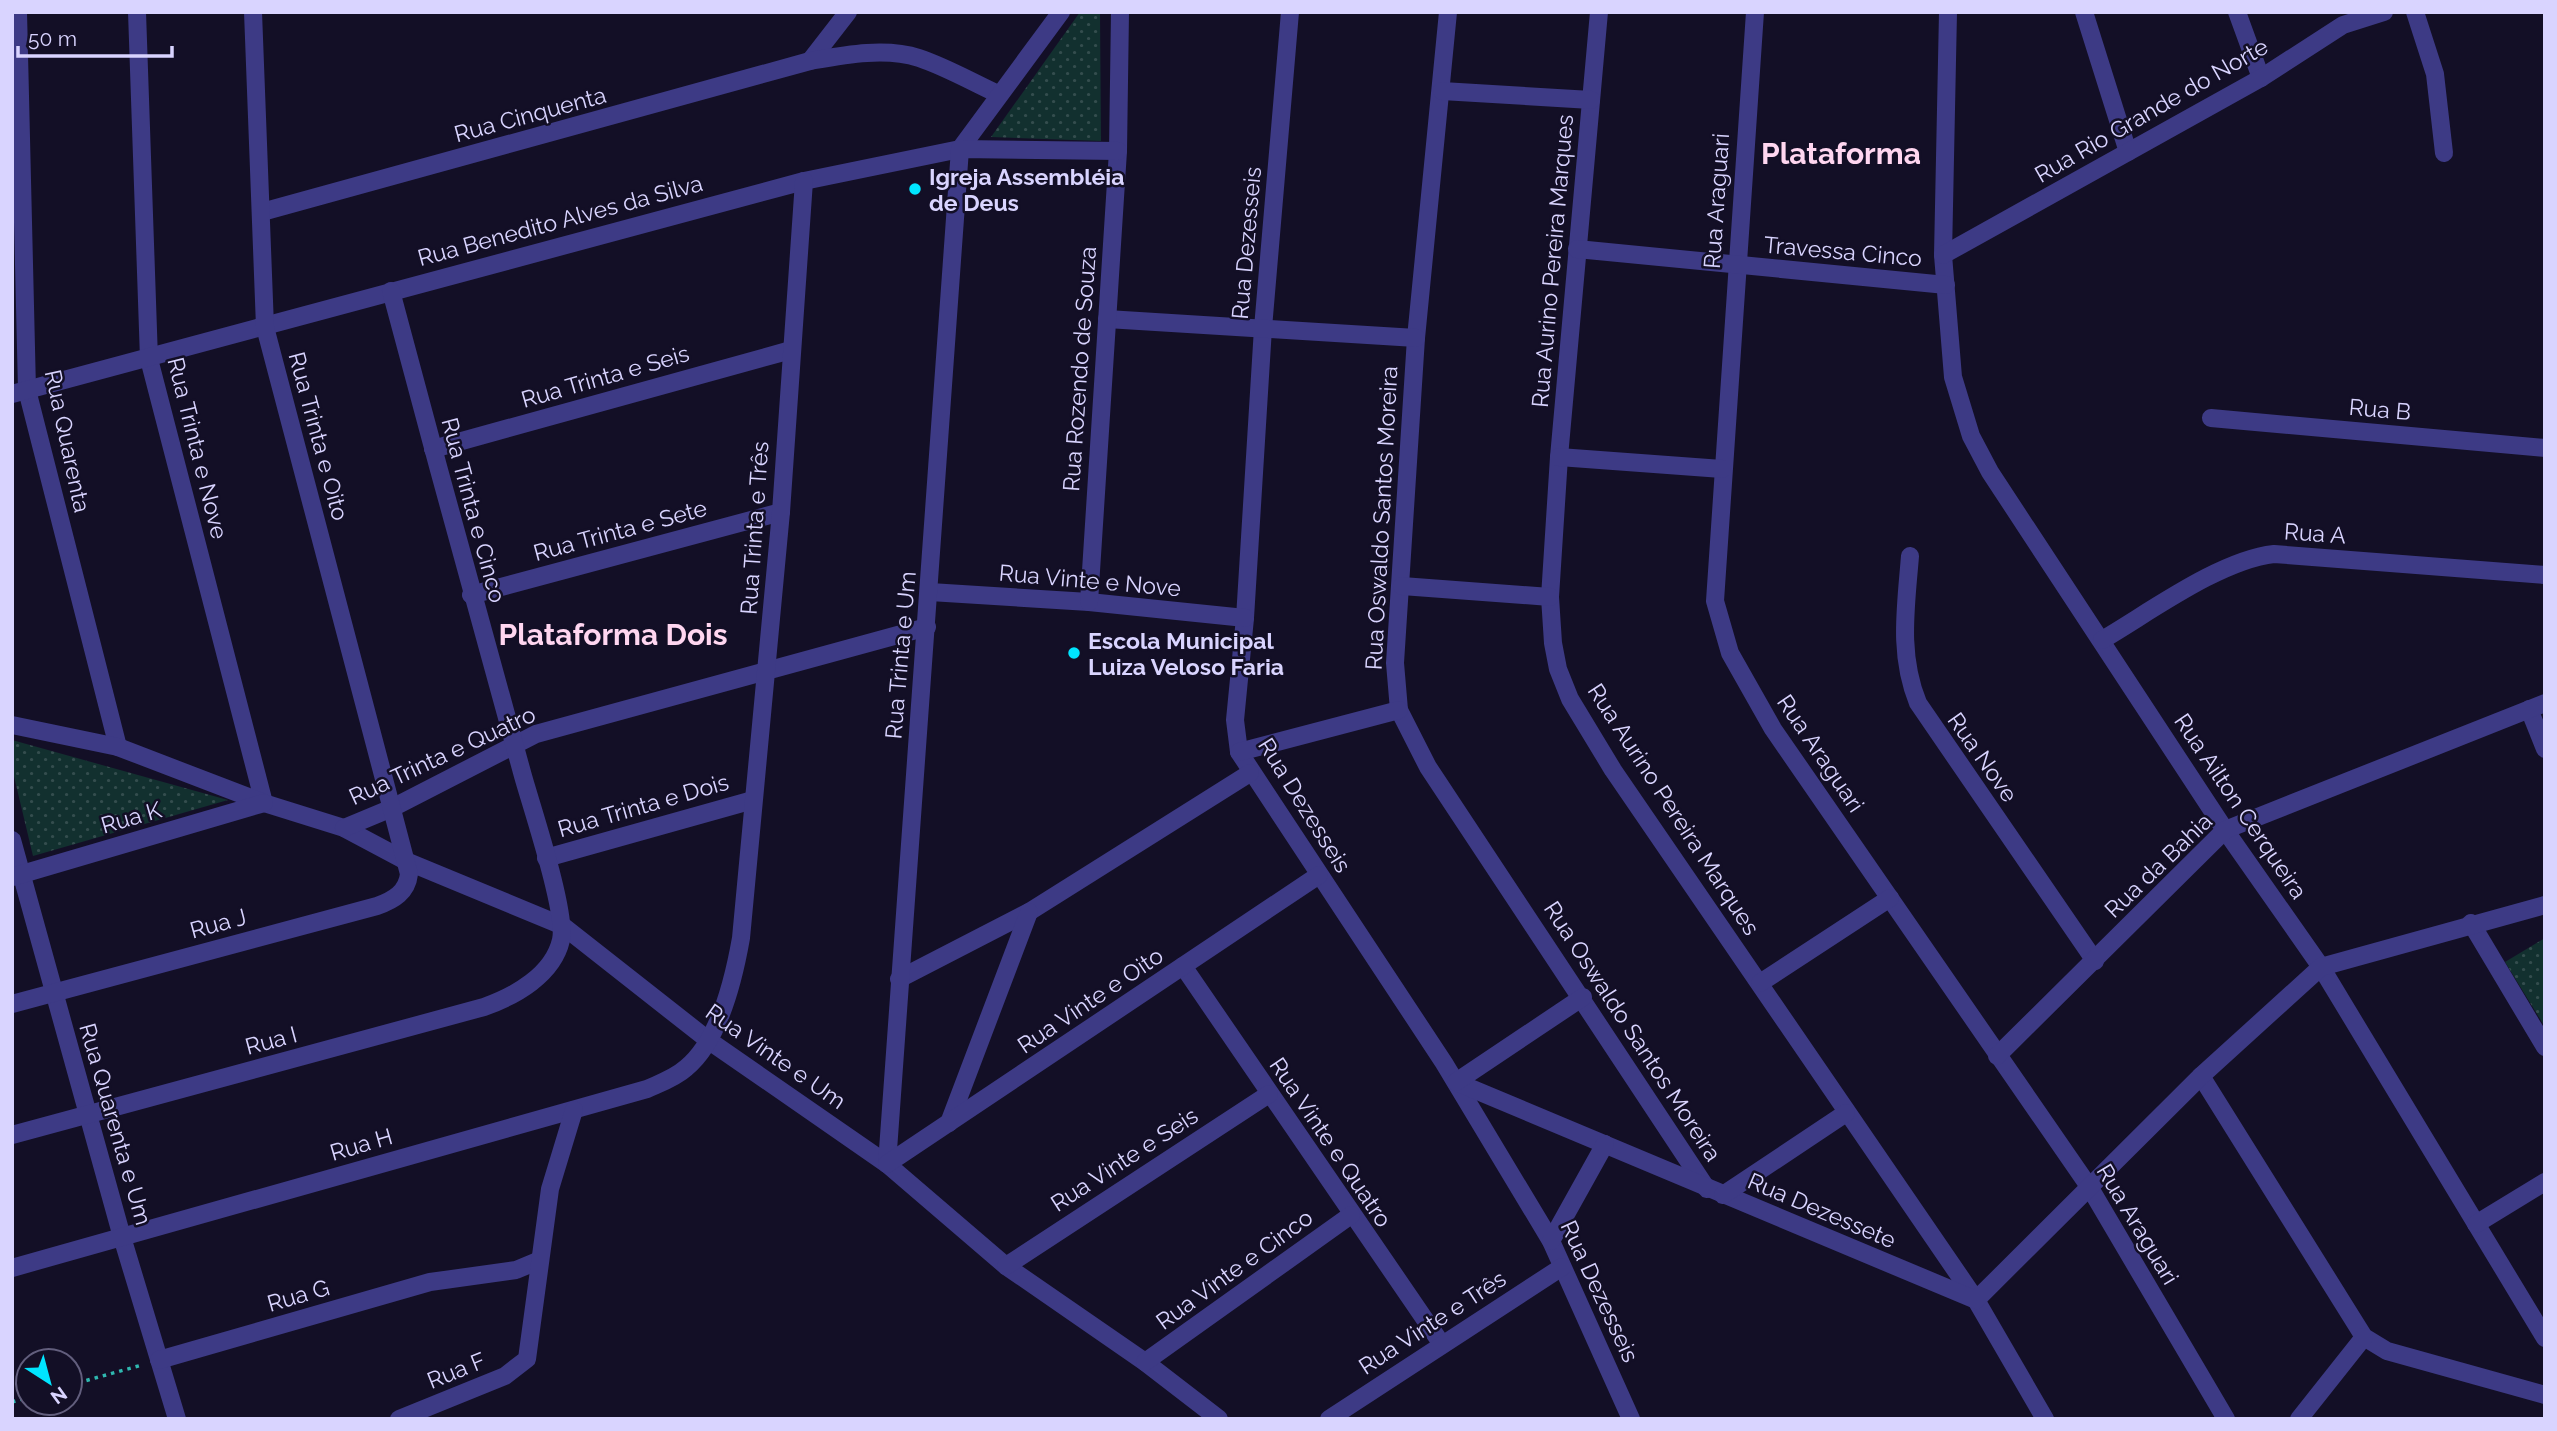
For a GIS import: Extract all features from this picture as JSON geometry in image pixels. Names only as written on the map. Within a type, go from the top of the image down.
[{"type":"street","name":"Rua Quarenta","points":[[18,12],[20,392],[118,747]]},
{"type":"street","name":"Rua Trinta e Nove","points":[[137,12],[149,359],[264,803]]},
{"type":"street","name":"Rua Trinta e Oito","points":[[253,12],[265,327],[406,861]]},
{"type":"street","points":[[810,61],[848,12]]},
{"type":"street","points":[[960,149],[1061,12]]},
{"type":"street","name":"Rua Rozendo de Souza","points":[[1089,602],[1118,151],[1120,12]]},
{"type":"street","name":"Rua Dezesseis","points":[[1290,12],[1263,328],[1245,618],[1235,720],[1239,752],[1250,773],[1456,1082],[1551,1241],[1631,1419]]},
{"type":"street","name":"Rua Oswaldo Santos Moreira","points":[[1448,12],[1416,338],[1395,663],[1399,710],[1428,767],[1715,1192]]},
{"type":"street","name":"Rua Aurino Pereira Marques","points":[[1599,12],[1559,457],[1550,597],[1553,643],[1570,699],[1613,770],[1976,1300],[2045,1419]]},
{"type":"street","name":"Rua Araguari","points":[[1755,12],[1714,601],[1730,653],[1773,729],[2090,1188],[2226,1419]]},
{"type":"street","name":"Rua Ailton Cerqueira","points":[[1948,12],[1943,255],[1953,377],[1971,436],[1990,472],[2225,830],[2321,967],[2545,1338]]},
{"type":"street","points":[[2084,12],[2128,152]]},
{"type":"street","points":[[2237,12],[2261,78]]},
{"type":"street","name":"Rua Rio Grande do Norte","points":[[1943,255],[2261,78],[2343,25],[2384,12]]},
{"type":"street","points":[[2415,12],[2435,74],[2444,153]]},
{"type":"street","name":"Rua Cinquenta","points":[[261,212],[810,61],[844,55],[894,53],[918,58],[998,94]]},
{"type":"street","points":[[1442,91],[1591,100]]},
{"type":"street","name":"Rua Benedito Alves da Silva","points":[[20,392],[804,180],[960,149],[1118,151]]},
{"type":"street","name":"Rua Trinta e Um","points":[[887,1164],[960,149]]},
{"type":"street","name":"Rua Trinta e Três","points":[[708,1040],[736,967],[781,512],[804,180]]},
{"type":"street","name":"Travessa Cinco","points":[[1577,249],[1946,285]]},
{"type":"street","name":"Rua Trinta e Cinco","points":[[391,290],[471,595],[563,926]]},
{"type":"street","points":[[1107,319],[1416,338]]},
{"type":"street","name":"Rua Trinta e Seis","points":[[433,449],[791,350]]},
{"type":"street","name":"Rua B","points":[[2211,418],[2545,448]]},
{"type":"street","points":[[1559,457],[1722,469]]},
{"type":"street","name":"Rua Trinta e Sete","points":[[471,595],[781,512]]},
{"type":"street","name":"Rua A","points":[[2102,640],[2233,564],[2258,556],[2274,554],[2545,575]]},
{"type":"street","name":"Rua Nove","points":[[1910,556],[1903,638],[1905,664],[1918,703],[2095,961]]},
{"type":"street","points":[[1402,586],[1550,597]]},
{"type":"street","name":"Rua Vinte e Nove","points":[[930,592],[1089,602],[1245,618]]},
{"type":"street","name":"Rua Trinta e Quatro","points":[[344,828],[392,808],[514,744],[553,729],[927,627]]},
{"type":"street","points":[[2537,706],[2545,749]]},
{"type":"street","name":"Rua da Bahia","points":[[1997,1056],[2225,830],[2537,706]]},
{"type":"street","points":[[1239,752],[1399,710]]},
{"type":"street","name":"Rua Vinte e Um","points":[[12,725],[118,747],[264,803],[344,828],[406,861],[563,926],[708,1040],[887,1164],[1006,1266],[1145,1362],[1219,1419]]},
{"type":"street","points":[[899,979],[1029,912],[1250,773]]},
{"type":"street","name":"Rua Trinta e Dois","points":[[546,858],[753,800]]},
{"type":"street","name":"Rua K","points":[[17,876],[264,803]]},
{"type":"street","name":"Rua Quarenta e Um","points":[[12,840],[17,876],[177,1419]]},
{"type":"street","name":"Rua J","points":[[12,1004],[388,902],[408,883],[406,861]]},
{"type":"street","name":"Rua Vinte e Oito","points":[[887,1164],[1319,876]]},
{"type":"street","points":[[1760,984],[1890,898]]},
{"type":"street","points":[[1976,1300],[2201,1076],[2321,967],[2471,923],[2545,905]]},
{"type":"street","points":[[949,1123],[1029,912]]},
{"type":"street","points":[[2471,923],[2545,1047]]},
{"type":"street","name":"Rua I","points":[[12,1135],[506,999],[536,978],[551,961],[561,942],[563,926]]},
{"type":"street","name":"Rua Vinte e Quatro","points":[[1183,966],[1441,1343]]},
{"type":"street","points":[[1456,1082],[1583,997]]},
{"type":"street","name":"Rua H","points":[[12,1268],[574,1110],[667,1080],[687,1068],[708,1040]]},
{"type":"street","points":[[2201,1076],[2364,1337],[2387,1351],[2545,1395]]},
{"type":"street","name":"Rua Dezessete","points":[[1456,1082],[1976,1300]]},
{"type":"street","name":"Rua Vinte e Seis","points":[[1006,1266],[1269,1094]]},
{"type":"street","points":[[540,1260],[556,1162],[574,1110]]},
{"type":"street","points":[[1715,1192],[1846,1113]]},
{"type":"street","points":[[1551,1241],[1605,1144]]},
{"type":"street","points":[[2476,1223],[2545,1182]]},
{"type":"street","name":"Rua Vinte e Cinco","points":[[1145,1362],[1351,1215]]},
{"type":"street","name":"Rua F","points":[[399,1419],[505,1376],[527,1359],[540,1260]]},
{"type":"street","name":"Rua G","points":[[159,1360],[430,1282],[516,1270],[540,1260]]},
{"type":"street","name":"Rua Vinte e Três","points":[[1329,1419],[1441,1343],[1562,1267]]},
{"type":"street","points":[[2299,1419],[2364,1337]]},
{"type":"path","points":[[84,1381],[159,1360]]},
{"type":"green space","points":[[1080,12],[1100,12],[1101,141],[991,137]]},
{"type":"green space","points":[[12,740],[228,800],[33,856],[12,768]]},
{"type":"green space","points":[[2545,938],[2545,1027],[2505,962]]},
{"type":"place","name":"Igreja Assembléia de Deus","points":[[915,189]]},
{"type":"place","name":"Escola Municipal Luiza Veloso Faria","points":[[1074,653]]},
{"type":"district","name":"Plataforma","points":[[1841,153]]},
{"type":"district","name":"Plataforma Dois","points":[[613,634]]}]
